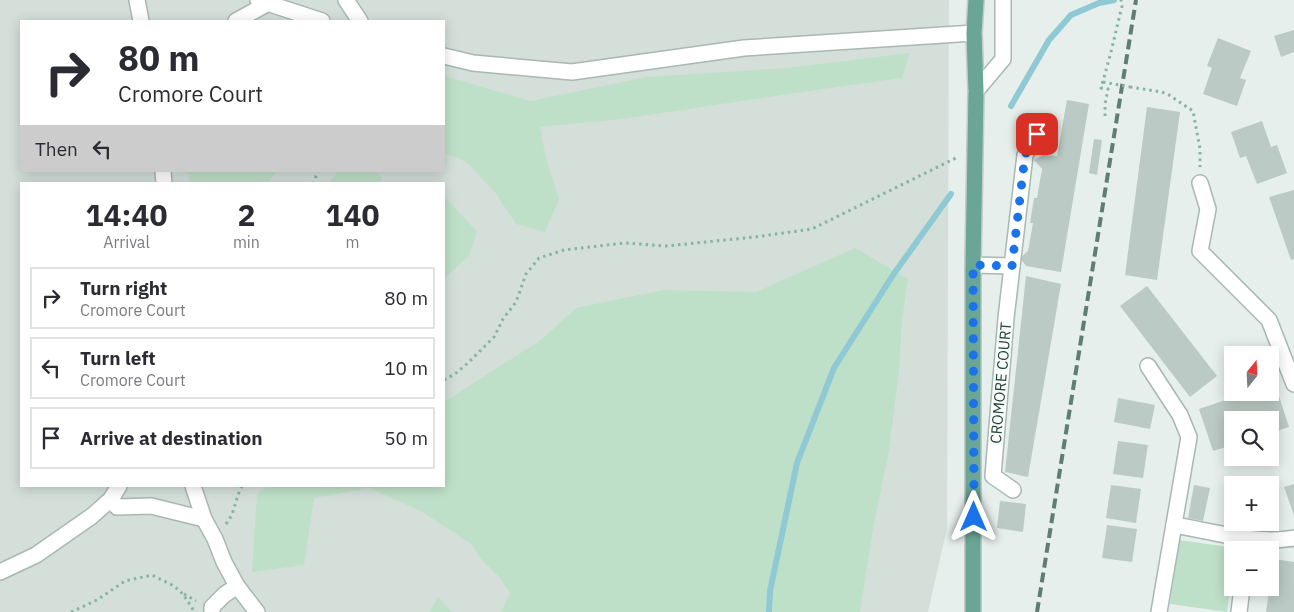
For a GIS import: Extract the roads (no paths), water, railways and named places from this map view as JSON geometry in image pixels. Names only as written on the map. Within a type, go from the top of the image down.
[{"type":"main road","points":[[973,612],[973,265],[976,90],[974,33],[976,0]]},
{"type":"street","points":[[137,0],[141,20]]},
{"type":"street","points":[[346,0],[359,20]]},
{"type":"street","points":[[976,90],[1003,59],[1003,0]]},
{"type":"street","points":[[238,20],[267,1],[319,20]]},
{"type":"street","points":[[445,56],[473,63],[572,72],[744,48],[974,33]]},
{"type":"street","name":"CROMORE COURT","points":[[1013,490],[993,476],[1012,266],[1025,155],[1037,134]]},
{"type":"street","points":[[1200,183],[1208,209],[1200,250],[1269,320],[1294,384]]},
{"type":"street","points":[[973,265],[1012,266]]},
{"type":"street","points":[[1148,366],[1180,415],[1189,437],[1159,612]]},
{"type":"street","points":[[193,487],[204,519],[215,539],[224,562],[237,586],[257,612]]},
{"type":"street","points":[[115,492],[118,507],[151,506],[204,519]]},
{"type":"street","points":[[0,572],[36,555],[92,516],[115,492]]},
{"type":"street","points":[[1174,525],[1235,541]]},
{"type":"street","points":[[1276,541],[1294,538]]},
{"type":"street","points":[[212,612],[212,607],[237,586]]},
{"type":"street","points":[[1239,612],[1241,596]]},
{"type":"waterway","points":[[1011,106],[1049,40],[1071,15],[1099,3],[1114,0]]},
{"type":"waterway","points":[[769,612],[770,591],[797,463],[834,368],[893,275],[951,194]]},
{"type":"railway","points":[[1037,612],[1136,0]]}]
